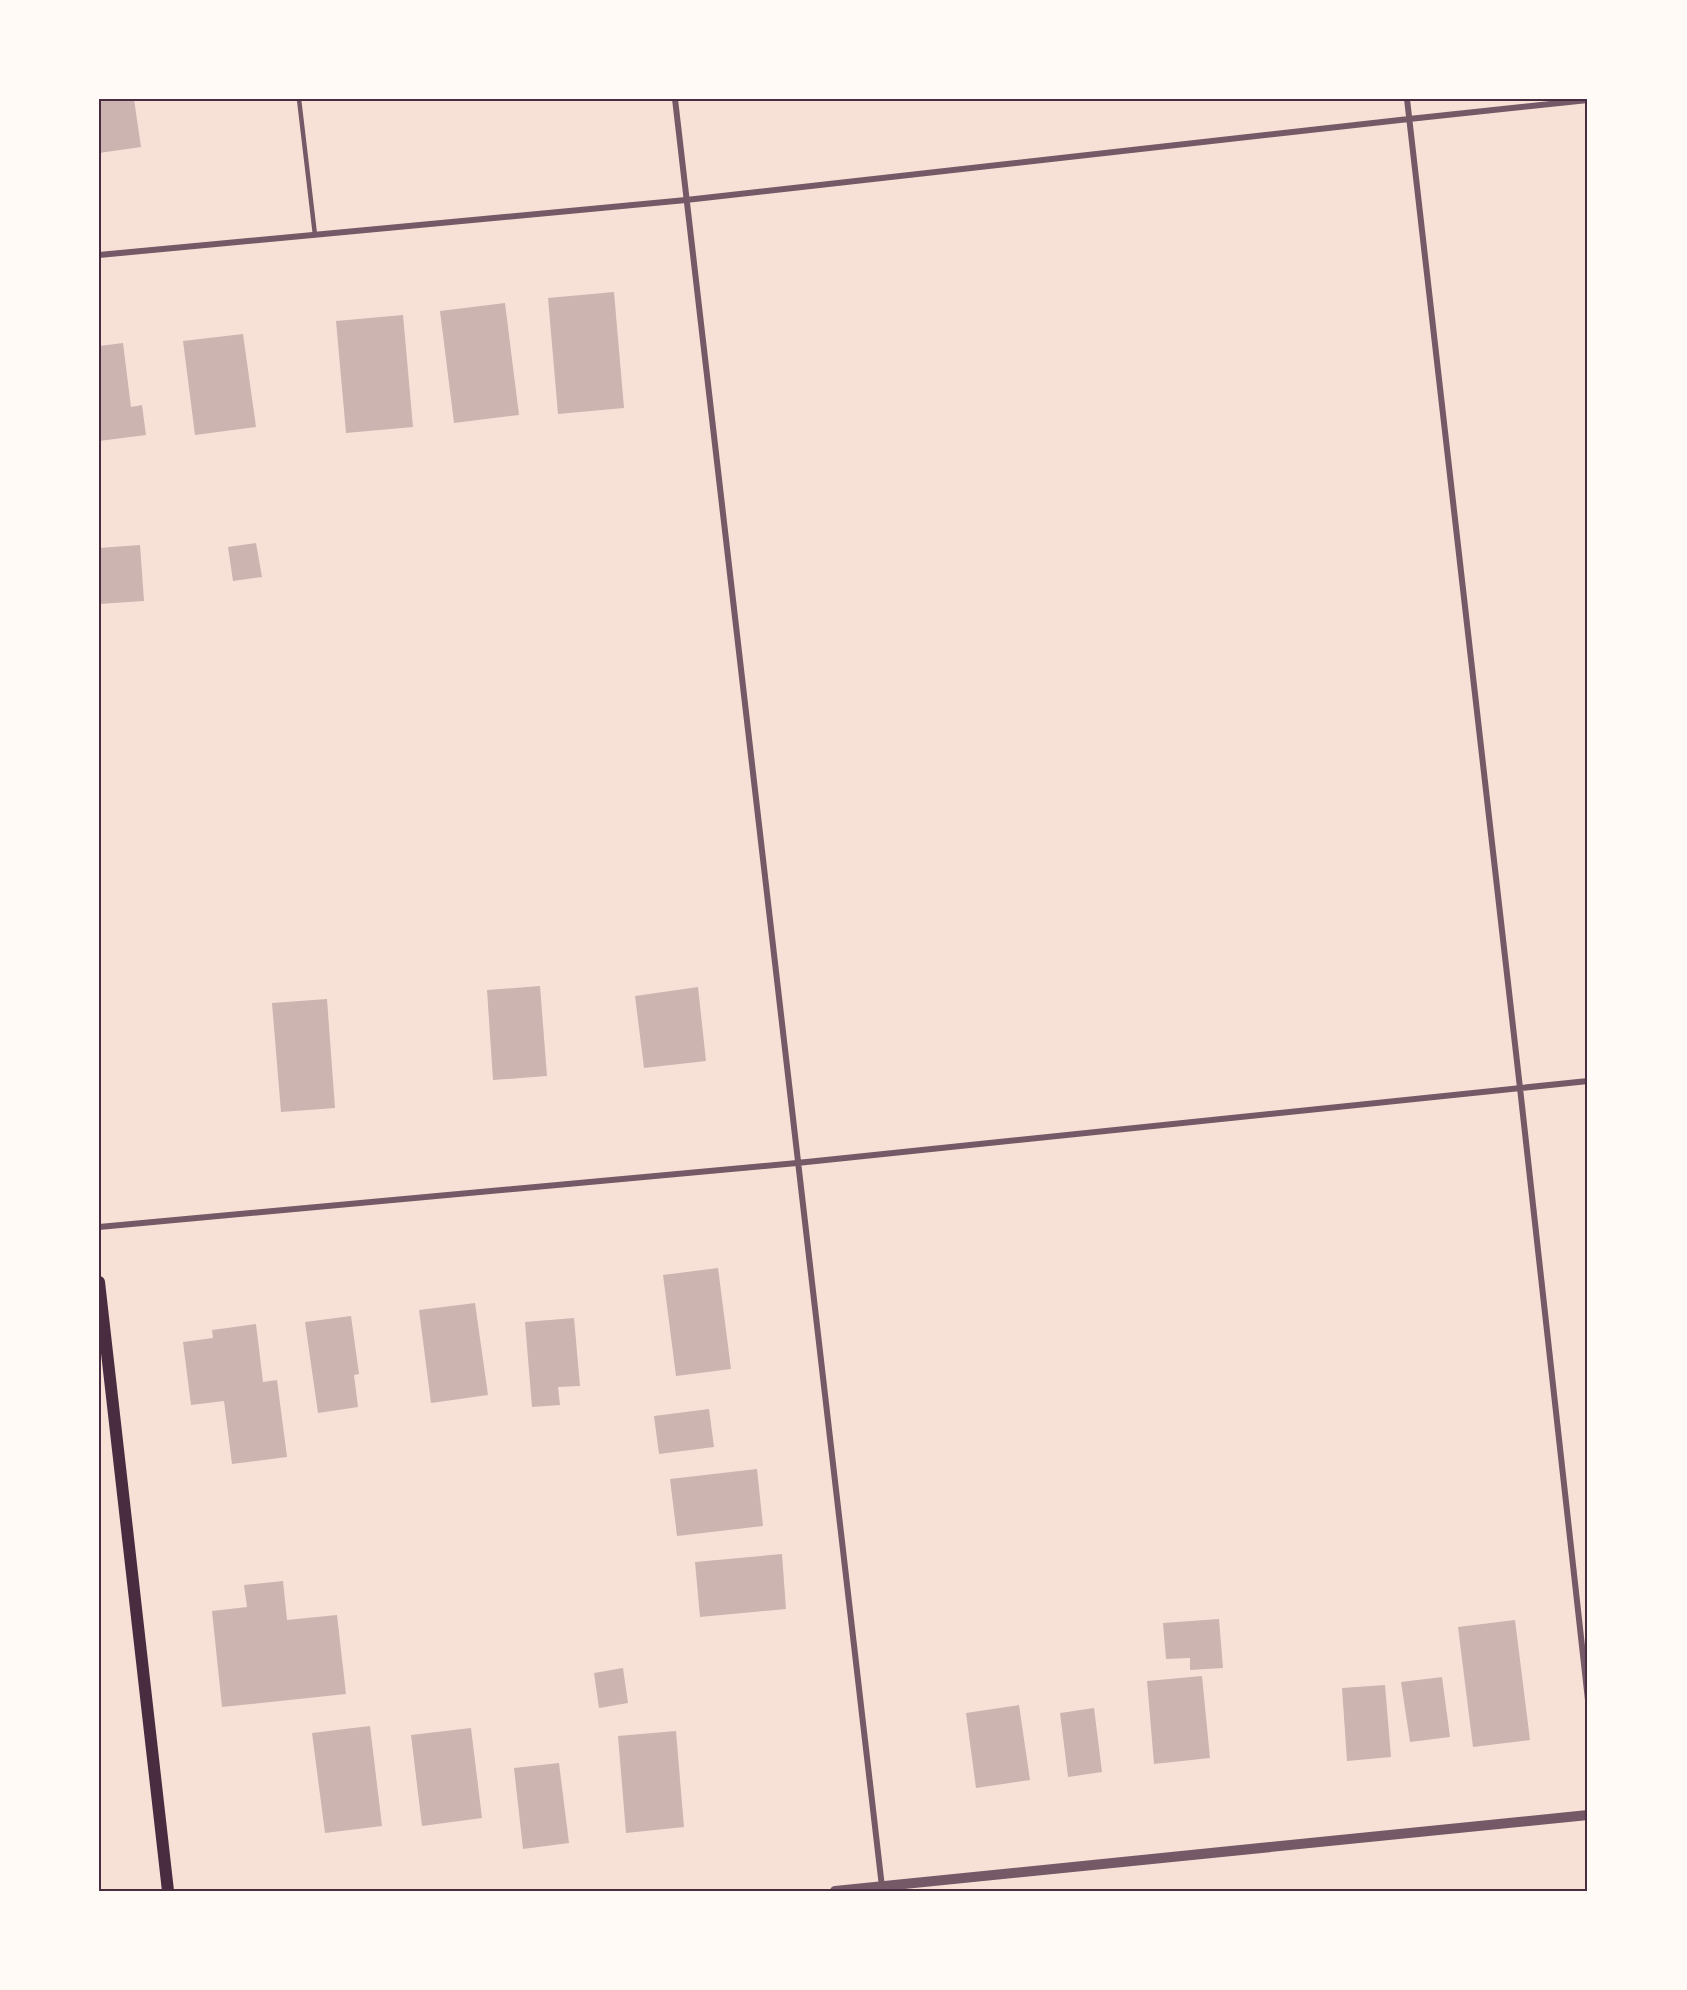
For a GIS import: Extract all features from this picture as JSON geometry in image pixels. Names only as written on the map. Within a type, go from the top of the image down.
[{"type":"main road","points":[[99,1282],[168,1891]]},
{"type":"street","points":[[675,99],[882,1888]]},
{"type":"street","points":[[1407,99],[1588,1700]]},
{"type":"street","points":[[99,255],[686,200],[1409,118],[1588,100]]},
{"type":"street","points":[[99,1227],[797,1163],[1588,1081]]},
{"type":"street","points":[[835,1891],[1588,1815]]},
{"type":"lane","points":[[299,99],[315,235]]},
{"type":"building","points":[[99,99],[134,99],[141,147],[99,153]]},
{"type":"building","points":[[614,292],[624,408],[558,414],[548,298]]},
{"type":"building","points":[[505,303],[519,415],[454,423],[440,311]]},
{"type":"building","points":[[403,315],[413,427],[346,433],[336,321]]},
{"type":"building","points":[[243,334],[256,427],[195,435],[183,341]]},
{"type":"building","points":[[123,343],[131,407],[142,405],[146,435],[99,441],[99,346]]},
{"type":"building","points":[[256,543],[262,577],[233,581],[228,547]]},
{"type":"building","points":[[140,545],[144,601],[99,604],[99,548]]},
{"type":"building","points":[[540,986],[547,1076],[493,1080],[487,990]]},
{"type":"building","points":[[698,987],[706,1061],[644,1068],[635,996]]},
{"type":"building","points":[[327,999],[335,1108],[281,1112],[272,1003]]},
{"type":"building","points":[[718,1268],[731,1369],[676,1376],[663,1275]]},
{"type":"building","points":[[475,1303],[488,1395],[431,1403],[419,1310]]},
{"type":"building","points":[[351,1316],[359,1374],[354,1375],[358,1407],[318,1413],[305,1322]]},
{"type":"building","points":[[574,1318],[580,1386],[558,1387],[560,1405],[532,1407],[525,1322]]},
{"type":"building","points":[[256,1324],[263,1382],[277,1380],[287,1457],[232,1464],[224,1401],[191,1405],[183,1342],[213,1338],[212,1330]]},
{"type":"building","points":[[709,1409],[714,1447],[659,1454],[654,1416]]},
{"type":"building","points":[[757,1469],[763,1526],[677,1536],[670,1479]]},
{"type":"building","points":[[782,1554],[786,1609],[700,1617],[695,1562]]},
{"type":"building","points":[[283,1581],[287,1620],[337,1615],[346,1694],[222,1707],[212,1611],[247,1607],[244,1585]]},
{"type":"building","points":[[1219,1619],[1223,1668],[1190,1670],[1190,1658],[1166,1659],[1163,1623]]},
{"type":"building","points":[[1515,1620],[1530,1740],[1473,1747],[1458,1627]]},
{"type":"building","points":[[623,1668],[628,1703],[599,1708],[594,1673]]},
{"type":"building","points":[[1202,1676],[1210,1758],[1154,1764],[1147,1681]]},
{"type":"building","points":[[1442,1677],[1450,1737],[1410,1742],[1401,1682]]},
{"type":"building","points":[[1385,1685],[1391,1757],[1347,1761],[1342,1688]]},
{"type":"building","points":[[1019,1705],[1030,1780],[976,1788],[966,1713]]},
{"type":"building","points":[[1094,1708],[1102,1772],[1068,1777],[1060,1713]]},
{"type":"building","points":[[370,1726],[382,1826],[325,1833],[312,1733]]},
{"type":"building","points":[[471,1728],[482,1818],[422,1826],[411,1735]]},
{"type":"building","points":[[676,1731],[684,1827],[626,1833],[618,1736]]},
{"type":"building","points":[[559,1763],[569,1843],[523,1849],[514,1768]]}]
